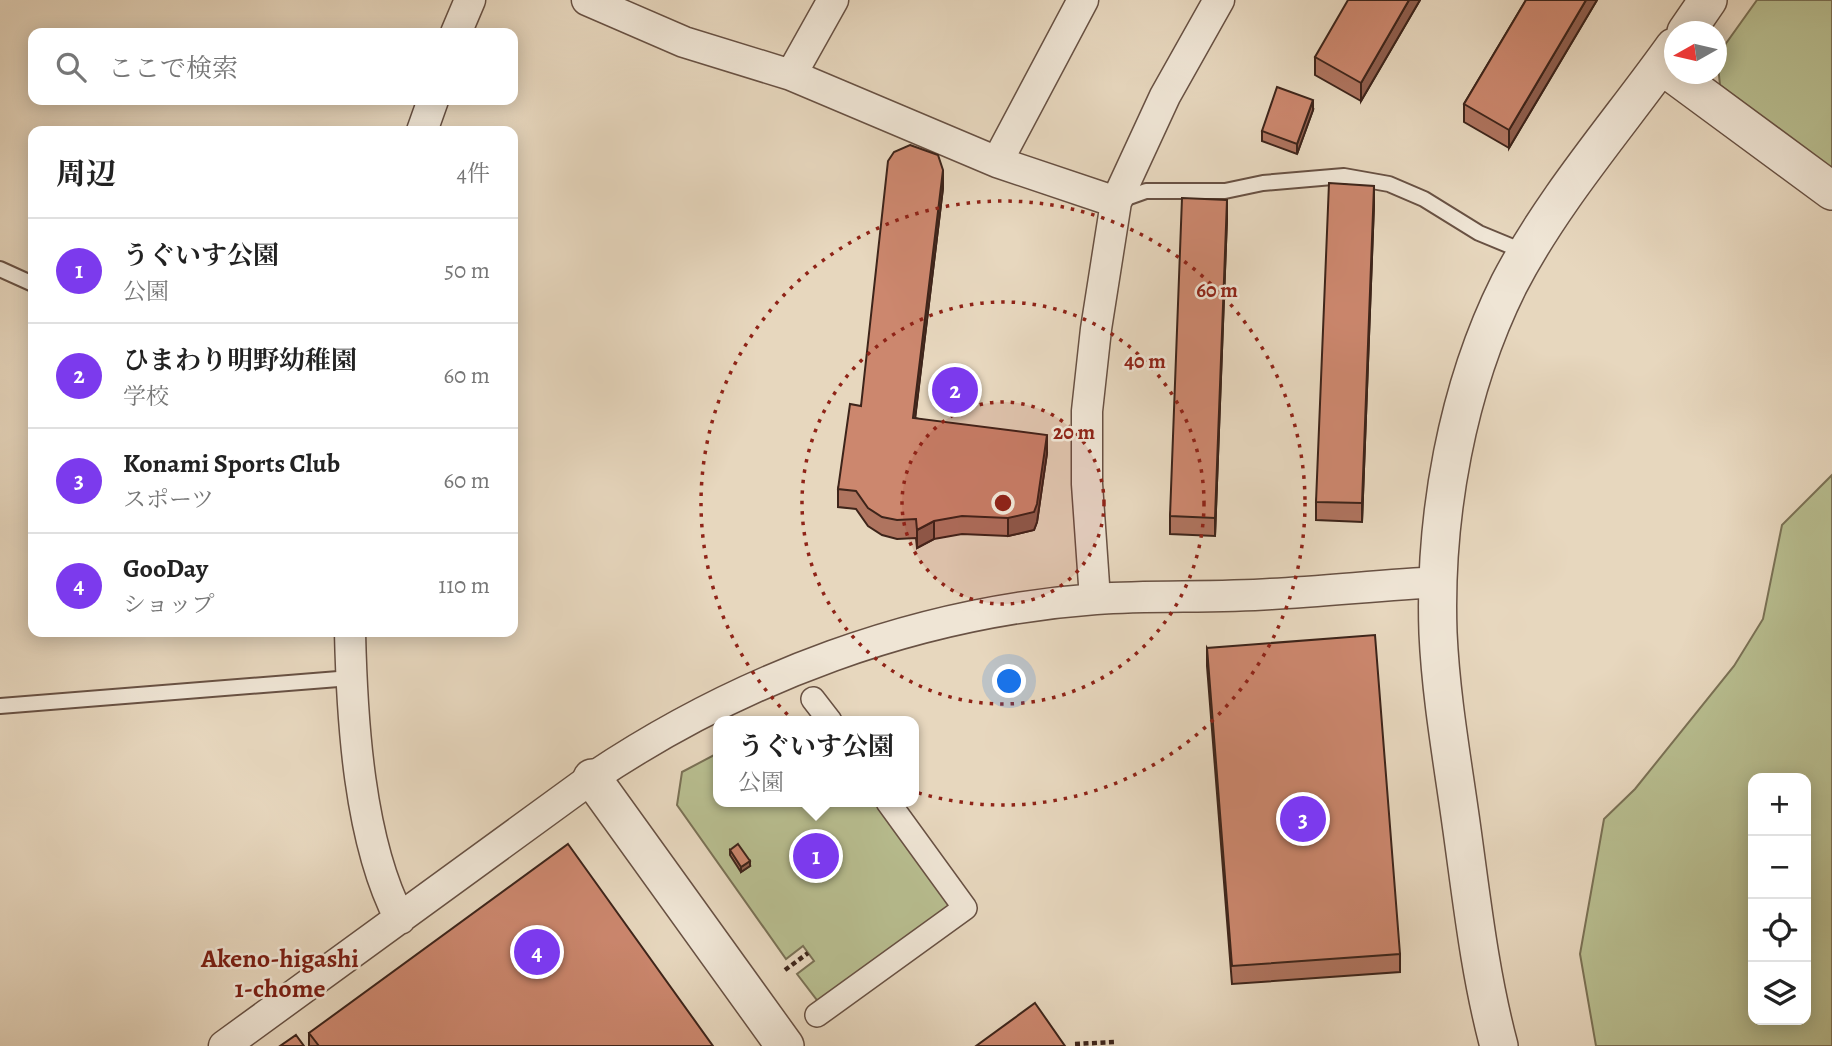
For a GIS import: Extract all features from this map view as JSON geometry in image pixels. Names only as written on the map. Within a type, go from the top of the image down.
[{"type":"street","points":[[458,28],[470,0]]},
{"type":"street","points":[[587,0],[684,42],[791,75],[997,162],[1116,202]]},
{"type":"street","points":[[791,75],[833,0]]},
{"type":"street","points":[[997,162],[1083,0]]},
{"type":"street","points":[[1095,599],[1087,484],[1087,411],[1096,329],[1116,202],[1164,96],[1219,0]]},
{"type":"street","points":[[1693,21],[1708,0]]},
{"type":"street","points":[[1499,1046],[1479,951],[1444,698],[1438,632],[1442,521],[1449,472],[1460,422],[1490,328],[1509,285],[1568,191],[1664,61]]},
{"type":"street","points":[[1702,84],[1832,191]]},
{"type":"street","points":[[424,126],[431,105]]},
{"type":"street","points":[[224,1046],[643,743],[711,707],[835,654],[939,624],[1018,609],[1095,599],[1269,594],[1440,582]]},
{"type":"street","points":[[350,637],[356,741],[366,811],[387,894],[400,919]]},
{"type":"street","points":[[813,699],[826,716]]},
{"type":"street","points":[[592,778],[785,1046]]},
{"type":"street","points":[[817,1015],[965,908],[892,807]]},
{"type":"lane","points":[[1116,202],[1146,191],[1225,191],[1263,183],[1344,176],[1389,184],[1424,199],[1479,233],[1527,253]]},
{"type":"lane","points":[[0,269],[28,282]]},
{"type":"lane","points":[[0,706],[351,678]]},
{"type":"path","points":[[785,970],[808,953]]},
{"type":"path","points":[[1075,1044],[1114,1042]]},
{"type":"green space","points":[[1757,0],[1832,0],[1832,170],[1720,85],[1727,84],[1727,42]]},
{"type":"green space","points":[[1832,475],[1832,1046],[1596,1046],[1580,954],[1604,819],[1635,789],[1734,666],[1763,619],[1782,525]]},
{"type":"green space","points":[[713,756],[713,807],[884,807],[955,907],[820,1004],[797,974],[814,961],[803,946],[786,959],[677,805],[682,772]]},
{"type":"building","points":[[1348,0],[1409,0],[1361,83],[1315,57]]},
{"type":"building","points":[[1526,0],[1586,0],[1509,130],[1464,104]]},
{"type":"building","points":[[1277,87],[1313,100],[1297,144],[1262,131]]},
{"type":"building","points":[[910,145],[938,155],[943,170],[913,418],[1047,435],[1034,512],[1008,518],[962,516],[934,521],[917,530],[916,519],[897,520],[882,517],[868,508],[856,491],[838,489],[850,404],[861,406],[888,161],[894,152]]},
{"type":"building","points":[[1329,183],[1374,186],[1362,503],[1316,502]]},
{"type":"building","points":[[1182,198],[1227,200],[1215,518],[1170,516]]},
{"type":"building","points":[[1375,635],[1400,954],[1232,966],[1207,648]]},
{"type":"building","points":[[568,844],[713,1046],[319,1046],[309,1033]]},
{"type":"building","points":[[738,844],[750,861],[741,867],[730,850]]},
{"type":"building","points":[[1035,1003],[1065,1046],[976,1046]]},
{"type":"building","points":[[296,1035],[304,1046],[280,1046]]},
{"type":"place","name":"ひまわり明野幼稚園","points":[[955,390]]},
{"type":"place","name":"Konami Sports Club","points":[[1303,819]]},
{"type":"place","name":"うぐいす公園","points":[[816,856]]},
{"type":"place","name":"GooDay","points":[[537,952]]},
{"type":"district","name":"Akeno-higashi 1-chome","points":[[280,973]]}]
